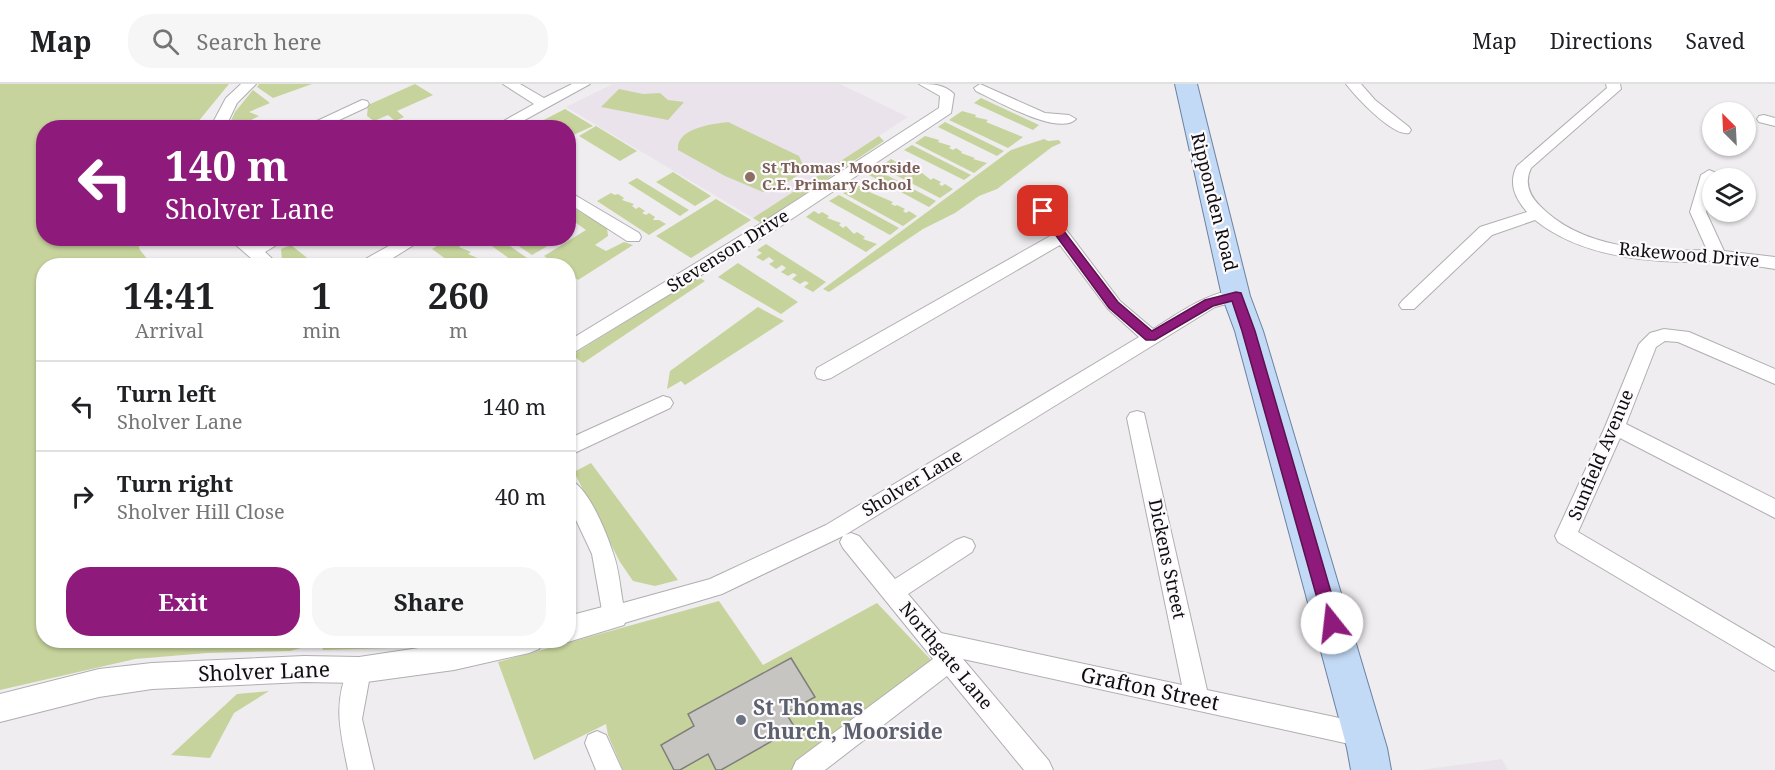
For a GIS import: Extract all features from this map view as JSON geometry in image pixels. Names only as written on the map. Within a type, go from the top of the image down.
[{"type":"main road","name":"Ripponden Road","points":[[1186,84],[1236,296],[1249,331],[1371,770]]},
{"type":"street","points":[[221,120],[231,101],[249,84]]},
{"type":"street","points":[[510,84],[544,104]]},
{"type":"street","points":[[513,120],[583,84]]},
{"type":"street","name":"Stevenson Drive","points":[[576,345],[766,228],[946,110],[947,94],[926,84]]},
{"type":"street","points":[[1353,84],[1370,103],[1404,130]]},
{"type":"street","name":"Rakewood Drive","points":[[1613,84],[1614,89],[1525,166],[1519,176],[1521,192],[1537,214],[1565,231],[1618,251],[1680,256],[1718,255],[1775,263]]},
{"type":"street","points":[[981,88],[1042,117],[1069,119]]},
{"type":"street","points":[[327,120],[362,104]]},
{"type":"street","points":[[1702,199],[1698,212],[1702,221]]},
{"type":"street","points":[[576,201],[633,237]]},
{"type":"street","points":[[1043,211],[1114,305],[1151,337]]},
{"type":"street","points":[[1408,304],[1486,231],[1537,214]]},
{"type":"street","points":[[1703,222],[1718,255]]},
{"type":"street","points":[[824,374],[1061,237]]},
{"type":"street","points":[[246,246],[261,258]]},
{"type":"street","points":[[253,252],[265,246]]},
{"type":"street","points":[[381,258],[402,246]]},
{"type":"street","name":"Sholver Lane","points":[[576,627],[714,587],[834,531],[1209,303],[1236,296]]},
{"type":"street","name":"Sunfield Avenue","points":[[1775,377],[1683,338],[1668,333],[1657,336],[1648,344],[1615,427],[1566,536],[1775,660]]},
{"type":"street","points":[[576,444],[663,402]]},
{"type":"street","name":"Dickens Street","points":[[1137,418],[1197,700]]},
{"type":"street","points":[[1615,427],[1775,509]]},
{"type":"street","points":[[576,497],[603,554],[614,616]]},
{"type":"street","name":"Northgate Lane","points":[[851,542],[1040,770]]},
{"type":"street","points":[[892,593],[964,546]]},
{"type":"street","name":"Sholver Lane","points":[[0,708],[99,683],[152,676],[304,669],[359,670],[501,648]]},
{"type":"street","points":[[805,770],[944,652]]},
{"type":"street","name":"Grafton Street","points":[[944,652],[1197,700],[1363,735]]},
{"type":"street","points":[[359,670],[350,719],[361,770]]},
{"type":"street","points":[[597,743],[609,770]]},
{"type":"shaded area","name":"St Thomas' Moorside C.E. Primary School","points":[[613,84],[840,84],[908,117],[753,218],[566,107]]},
{"type":"shaded area","points":[[1502,759],[1508,770],[1420,770]]},
{"type":"green space","points":[[0,84],[229,84],[199,120],[36,120],[36,246],[139,246],[146,258],[36,258],[36,648],[301,648],[290,651],[207,653],[135,659],[0,690]]},
{"type":"green space","points":[[259,84],[312,84],[273,98],[257,87]]},
{"type":"green space","points":[[415,84],[433,95],[397,111],[404,117],[397,120],[388,115],[373,120],[367,116],[368,105]]},
{"type":"green space","points":[[619,89],[643,94],[660,93],[668,100],[684,102],[668,120],[601,107]]},
{"type":"green space","points":[[253,90],[270,103],[249,112],[259,116],[251,120],[231,120]]},
{"type":"green space","points":[[981,98],[1039,125],[1033,130],[974,103]]},
{"type":"green space","points":[[565,109],[593,126],[576,134],[576,120],[544,120]]},
{"type":"green space","points":[[962,111],[988,120],[986,122],[1023,137],[1008,148],[949,120]]},
{"type":"green space","points":[[728,122],[799,156],[803,165],[800,174],[783,185],[763,192],[725,176],[678,150],[683,137],[696,128]]},
{"type":"green space","points":[[945,122],[1004,151],[997,156],[938,127]]},
{"type":"green space","points":[[596,126],[637,151],[620,161],[579,136]]},
{"type":"green space","points":[[879,136],[884,141],[761,223],[753,218]]},
{"type":"green space","points":[[925,136],[951,146],[949,148],[953,150],[956,148],[961,153],[975,158],[973,159],[987,163],[974,173],[915,143]]},
{"type":"green space","points":[[1044,139],[1059,140],[1061,143],[1052,147],[997,189],[979,196],[955,213],[923,229],[829,292],[823,289],[1011,150]]},
{"type":"green space","points":[[912,145],[971,175],[964,180],[904,150]]},
{"type":"green space","points":[[891,159],[896,162],[898,160],[905,164],[904,166],[917,170],[915,172],[922,173],[931,180],[933,178],[941,182],[939,184],[942,186],[945,184],[953,189],[940,198],[880,167]]},
{"type":"green space","points":[[877,170],[936,201],[929,207],[869,175]]},
{"type":"green space","points":[[673,172],[711,196],[695,206],[656,182]]},
{"type":"green space","points":[[637,178],[689,210],[680,216],[628,183]]},
{"type":"green space","points":[[855,185],[869,189],[867,191],[893,202],[891,204],[905,209],[903,211],[906,213],[909,211],[917,216],[903,226],[843,193]]},
{"type":"green space","points":[[611,193],[618,194],[624,198],[622,200],[634,204],[632,206],[636,209],[639,207],[645,211],[642,213],[646,215],[649,213],[655,217],[653,220],[666,224],[649,235],[597,201]]},
{"type":"green space","points":[[839,195],[899,228],[890,235],[829,201]]},
{"type":"green space","points":[[716,199],[751,220],[691,258],[656,236]]},
{"type":"green space","points":[[576,210],[607,228],[608,236],[595,245],[606,251],[624,242],[633,245],[578,280],[576,278],[576,258],[547,258],[544,256],[560,246],[576,246],[576,236],[586,230],[576,223]]},
{"type":"green space","points":[[814,211],[819,214],[822,212],[829,216],[827,218],[841,223],[839,225],[843,228],[846,226],[854,234],[857,232],[865,237],[863,239],[877,244],[866,252],[806,217]]},
{"type":"green space","points":[[766,244],[826,282],[813,292],[804,287],[809,283],[805,281],[800,284],[792,279],[797,275],[793,273],[788,276],[781,272],[786,268],[782,265],[776,269],[769,264],[774,261],[769,257],[763,261],[756,257],[762,253],[757,250]]},
{"type":"green space","points":[[292,246],[307,258],[282,258],[281,249]]},
{"type":"green space","points":[[437,246],[460,246],[471,252],[468,254],[478,258],[444,258],[432,249]]},
{"type":"green space","points":[[492,246],[510,246],[527,258],[509,258]]},
{"type":"green space","points":[[518,246],[548,246],[532,255]]},
{"type":"green space","points":[[738,263],[798,302],[781,314],[718,277]]},
{"type":"green space","points":[[698,277],[705,281],[583,363],[576,358],[576,353]]},
{"type":"green space","points":[[758,307],[784,321],[685,385],[681,381],[667,389],[670,371]]},
{"type":"green space","points":[[591,463],[678,580],[655,586],[633,581],[620,562],[576,476],[576,471]]},
{"type":"green space","points":[[719,601],[763,665],[877,603],[933,662],[794,770],[623,770],[608,735],[606,724],[534,760],[498,662],[549,648],[576,648],[576,640]]},
{"type":"green space","points":[[323,648],[390,648],[323,650]]},
{"type":"green space","points":[[269,691],[234,713],[210,758],[171,755],[237,694]]},
{"type":"building","name":"St Thomas Church, Moorside","points":[[791,658],[815,697],[786,713],[795,728],[721,770],[716,770],[708,754],[680,770],[674,770],[661,745],[694,726],[688,714]]},
{"type":"place","name":"St Thomas' Moorside C.E. Primary School","points":[[750,177]]},
{"type":"place","name":"St Thomas Church, Moorside","points":[[741,720]]},
{"type":"route","points":[[1043,211],[1114,305],[1151,337],[1209,303],[1236,296],[1249,331],[1332,623]]}]
